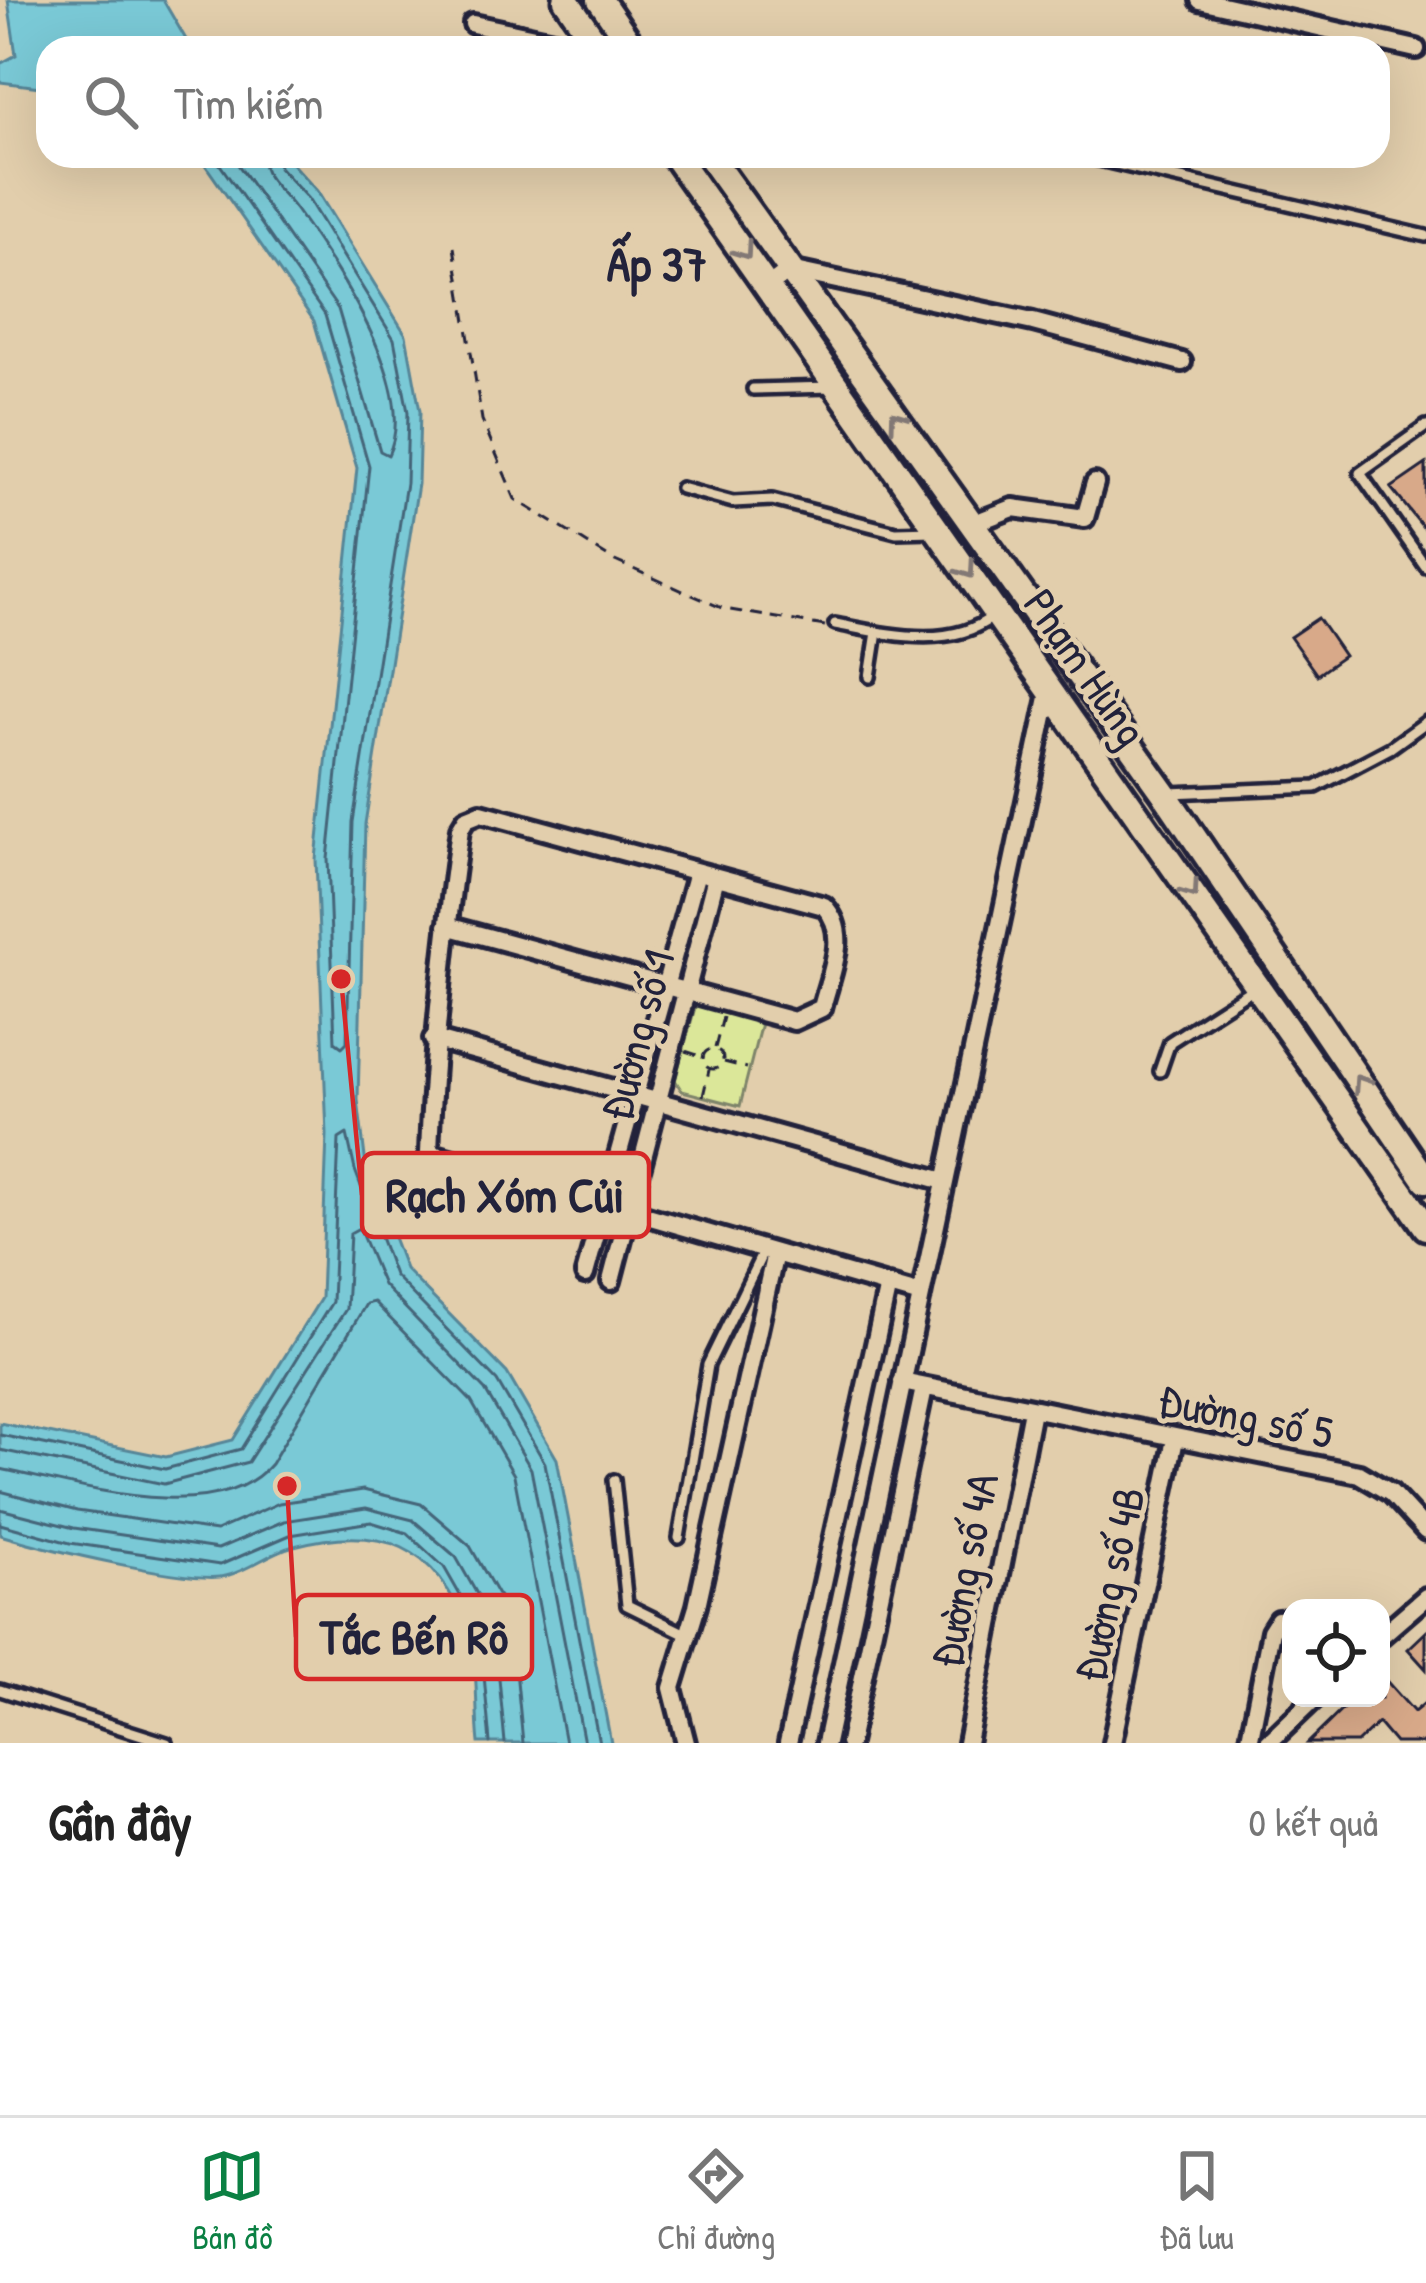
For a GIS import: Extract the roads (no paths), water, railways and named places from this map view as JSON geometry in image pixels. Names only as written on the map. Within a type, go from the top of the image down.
[{"type":"main road","points":[[566,0],[591,36]]},
{"type":"main road","points":[[600,0],[625,36]]},
{"type":"main road","name":"Phạm Hùng","points":[[684,168],[1426,1227]]},
{"type":"main road","name":"Phạm Hùng","points":[[717,168],[1164,793],[1426,1180]]},
{"type":"street","points":[[1199,0],[1358,36]]},
{"type":"street","points":[[473,24],[530,36]]},
{"type":"street","points":[[1390,43],[1415,49]]},
{"type":"street","points":[[768,286],[790,271],[1033,322],[1183,362]]},
{"type":"street","points":[[972,524],[1013,508],[1085,518],[1095,483]]},
{"type":"street","points":[[826,1743],[1050,687]]},
{"type":"street","points":[[447,926],[794,1021],[822,1009],[840,935],[837,920],[824,906],[482,813],[466,819],[460,830],[447,926],[433,1039],[429,1153],[921,1295]]},
{"type":"street","points":[[585,1274],[697,872]]},
{"type":"street","name":"Đường số 1","points":[[610,1281],[716,877]]},
{"type":"street","points":[[433,1039],[944,1181]]},
{"type":"street","points":[[686,1743],[672,1688],[688,1635],[770,1252]]},
{"type":"street","points":[[788,1743],[888,1286]]},
{"type":"street","name":"Đường số 5","points":[[902,1382],[1359,1474],[1391,1493],[1426,1531]]},
{"type":"street","points":[[849,1743],[924,1388]]},
{"type":"street","name":"Đường số 4A","points":[[967,1743],[1032,1410]]},
{"type":"street","name":"Đường số 4B","points":[[1112,1743],[1175,1439]]},
{"type":"street","points":[[1390,1627],[1426,1597]]},
{"type":"street","points":[[1249,1743],[1271,1631],[1282,1619]]},
{"type":"street","points":[[1268,1743],[1306,1707]]},
{"type":"lane","points":[[1134,168],[1426,236]]},
{"type":"lane","points":[[754,389],[838,387]]},
{"type":"lane","points":[[1426,426],[1360,473],[1426,567]]},
{"type":"lane","points":[[681,488],[733,502],[772,500],[896,532],[939,531]]},
{"type":"lane","points":[[831,625],[947,635],[980,627],[998,613]]},
{"type":"lane","points":[[870,677],[877,632]]},
{"type":"lane","points":[[1164,793],[1316,787],[1390,748],[1426,722]]},
{"type":"lane","points":[[1160,1071],[1170,1042],[1257,986]]},
{"type":"lane","points":[[679,1538],[708,1365],[770,1252]]},
{"type":"lane","points":[[614,1480],[626,1603],[688,1635]]},
{"type":"lane","points":[[0,1690],[167,1743]]},
{"type":"water","points":[[8,0],[163,0],[184,36],[36,36],[36,86],[0,82],[0,64],[16,55]]},
{"type":"water","points":[[207,168],[296,168],[317,191],[406,335],[420,411],[418,484],[365,824],[358,1100],[366,1166],[405,1269],[507,1373],[557,1459],[611,1743],[479,1743],[471,1645],[455,1603],[422,1560],[379,1540],[325,1540],[285,1549],[226,1576],[208,1577],[115,1563],[0,1535],[0,1423],[166,1457],[233,1440],[321,1298],[327,1135],[316,859],[357,468],[314,321]]},
{"type":"place","name":"Rạch Xóm Củi","points":[[341,979]]},
{"type":"place","name":"Tắc Bến Rô","points":[[287,1486]]},
{"type":"district","name":"Ấp 37","points":[[657,264]]}]
